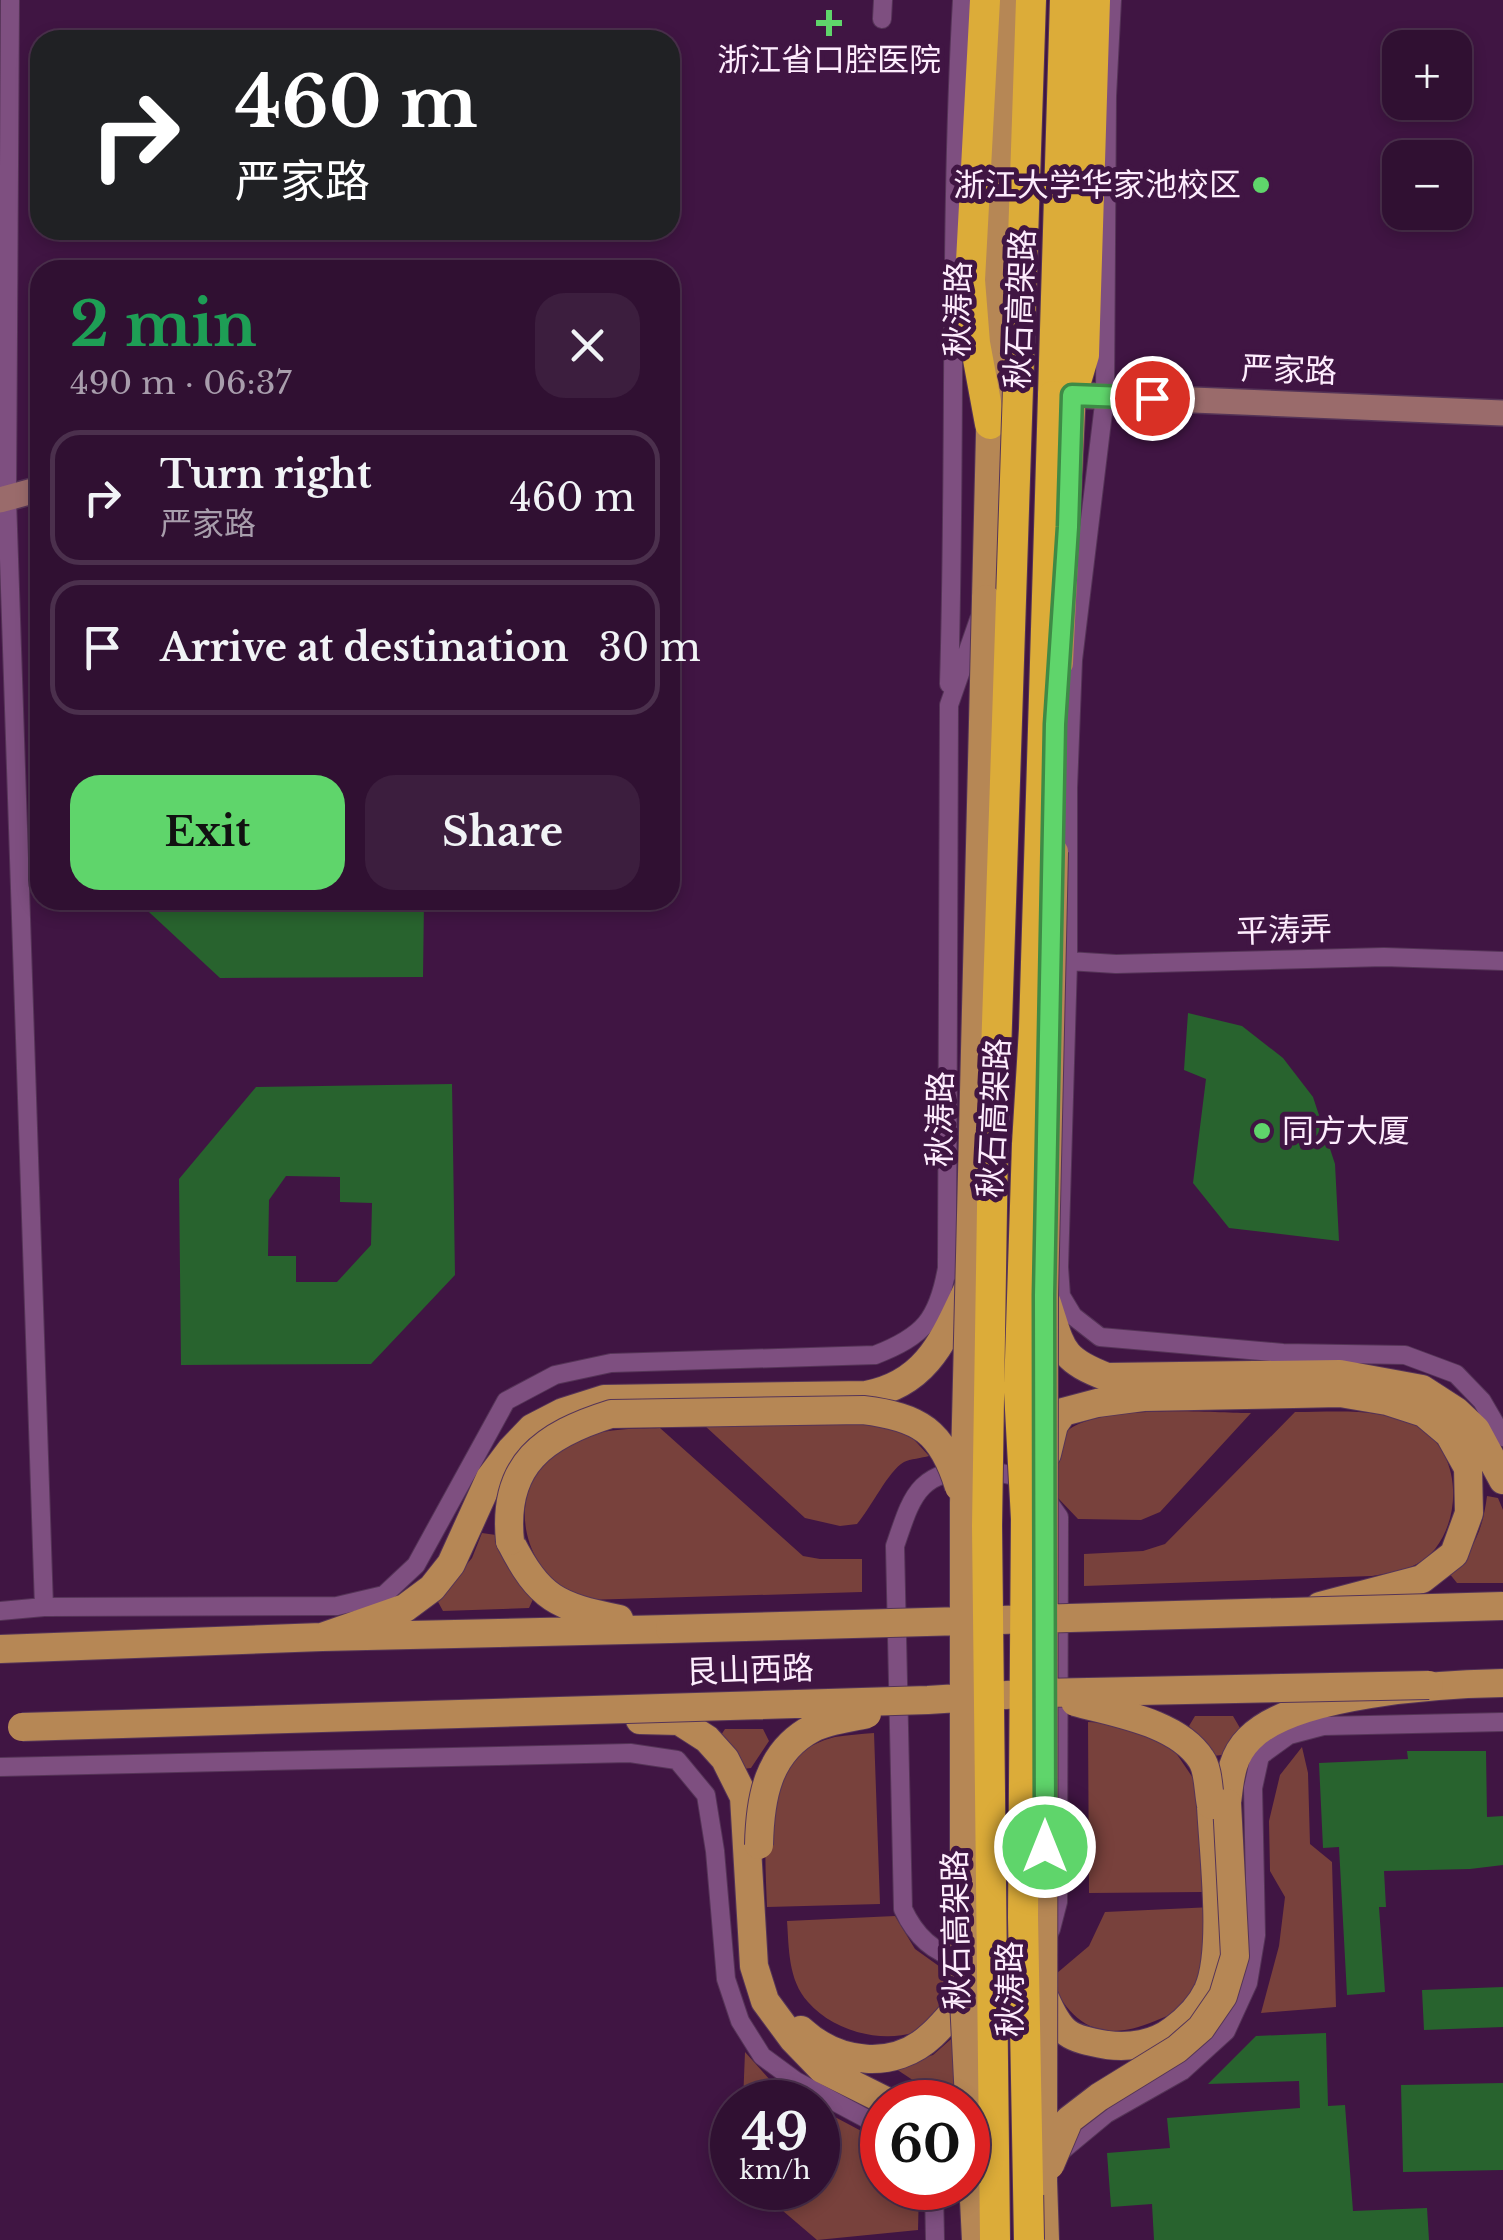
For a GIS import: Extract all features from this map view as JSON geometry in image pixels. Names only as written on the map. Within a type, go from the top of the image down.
[{"type":"highway","points":[[985,0],[970,280],[975,342],[990,424]]},
{"type":"highway","name":"秋石高架路","points":[[995,2240],[987,1526],[994,1124],[1031,0]]},
{"type":"highway","name":"秋石高架路","points":[[1029,2240],[1023,1917],[1026,1520],[1019,1392],[1026,1144],[1034,1030],[1065,0]]},
{"type":"highway","points":[[1072,395],[1084,355],[1093,96],[1092,0]]},
{"type":"main road","name":"秋涛路","points":[[967,2080],[964,1503],[973,1276],[995,228],[1006,0]]},
{"type":"main road","name":"秋涛路","points":[[1044,2240],[1049,2169],[1045,1998],[1044,1295],[1055,724],[1092,0]]},
{"type":"main road","points":[[322,1636],[405,1608],[432,1588],[451,1564],[490,1478],[532,1428],[563,1412],[604,1399],[866,1395],[894,1390],[924,1367],[942,1342],[973,1276]]},
{"type":"main road","points":[[1044,1295],[1062,1351],[1078,1366],[1107,1377],[1340,1374],[1422,1389],[1476,1430],[1503,1480]]},
{"type":"main road","points":[[1046,1460],[1054,1425],[1064,1412],[1143,1396],[1340,1393],[1387,1401],[1424,1413],[1449,1434],[1468,1468],[1469,1513],[1454,1554],[1422,1578],[1298,1612]]},
{"type":"main road","points":[[670,1629],[568,1608],[546,1593],[525,1570],[510,1541],[507,1514],[514,1485],[524,1466],[545,1445],[574,1426],[611,1414],[863,1410],[898,1414],[922,1426],[938,1440],[950,1458],[964,1503]]},
{"type":"main road","name":"艮山西路","points":[[0,1649],[322,1636],[1503,1606]]},
{"type":"main road","name":"艮山西路","points":[[7,1727],[1503,1682]]},
{"type":"main road","points":[[1049,2169],[1069,2120],[1177,2049],[1201,2028],[1222,1996],[1235,1956],[1227,1803],[1232,1764],[1250,1738],[1274,1721],[1302,1711],[1428,1685]]},
{"type":"main road","points":[[1039,1693],[1150,1722],[1203,1760],[1211,1805],[1216,1956],[1208,1989],[1190,2018],[1159,2040],[1118,2046],[1083,2040],[1057,2026],[1045,1998]]},
{"type":"main road","points":[[928,1700],[814,1726],[777,1758],[765,1787],[760,1814],[766,1968],[782,2004],[803,2033],[852,2058],[880,2060],[906,2053],[930,2037],[964,2000]]},
{"type":"main road","points":[[493,1714],[679,1721],[707,1739],[725,1759],[744,1797],[754,1966],[765,2001],[822,2068],[860,2088]]},
{"type":"main road","name":"秋涛路","points":[[974,2210],[976,2240]]},
{"type":"street","points":[[10,0],[4,500],[44,1607]]},
{"type":"street","points":[[962,0],[952,322],[954,510],[949,705],[978,1470]]},
{"type":"street","points":[[1112,0],[1107,96],[1105,396],[1073,660],[1061,1296],[1072,1316],[1100,1337],[1283,1353],[1406,1355],[1456,1374],[1482,1402],[1503,1437]]},
{"type":"street","name":"严家路","points":[[1072,395],[1503,413]]},
{"type":"street","points":[[4,500],[30,492]]},
{"type":"street","points":[[949,705],[986,599]]},
{"type":"street","name":"平涛弄","points":[[1068,962],[1384,957],[1503,961]]},
{"type":"street","points":[[0,1612],[44,1607],[337,1606],[384,1595],[416,1565],[506,1401],[554,1375],[611,1363],[875,1355],[906,1343],[927,1325],[941,1302],[973,1276],[1059,1267]]},
{"type":"street","points":[[978,1470],[1034,1480],[1059,1518],[1058,1902],[1051,1929],[1038,1954],[982,1961],[939,1953],[914,1933],[903,1908],[895,1546],[913,1494],[939,1476],[978,1470]]},
{"type":"street","points":[[990,2165],[1049,2169],[1106,2114],[1182,2070],[1226,2030],[1248,1984],[1256,1935],[1253,1788],[1260,1756],[1288,1735],[1323,1726],[1503,1722]]},
{"type":"street","points":[[0,1766],[630,1752],[677,1760],[706,1795],[716,1851],[726,1979],[740,2022],[762,2056],[796,2081],[860,2115]]},
{"type":"street","points":[[980,2080],[982,1961]]},
{"type":"street","points":[[982,1961],[990,2093],[1049,2169],[1057,2240]]},
{"type":"street","points":[[934,2210],[935,2240]]},
{"type":"shaded area","points":[[1146,1412],[1251,1413],[1160,1512],[1141,1520],[1078,1519],[1058,1498],[1058,1443],[1069,1429],[1089,1420]]},
{"type":"shaded area","points":[[1295,1412],[1388,1416],[1417,1426],[1431,1437],[1449,1466],[1453,1501],[1444,1534],[1429,1556],[1406,1568],[1372,1576],[1084,1586],[1084,1554],[1143,1551],[1165,1544]]},
{"type":"shaded area","points":[[880,1421],[908,1433],[929,1456],[898,1467],[857,1524],[840,1526],[805,1518],[704,1425]]},
{"type":"shaded area","points":[[660,1428],[803,1556],[862,1559],[862,1592],[585,1600],[556,1589],[530,1545],[526,1528],[525,1510],[534,1477],[559,1450],[586,1436]]},
{"type":"shaded area","points":[[1487,1496],[1498,1498],[1503,1510],[1503,1583],[1457,1583],[1449,1573],[1476,1539]]},
{"type":"shaded area","points":[[482,1533],[496,1535],[510,1569],[534,1597],[529,1608],[443,1611],[437,1600],[472,1558]]},
{"type":"shaded area","points":[[1195,1716],[1233,1716],[1240,1728],[1222,1755],[1213,1756],[1189,1726]]},
{"type":"shaded area","points":[[1088,1722],[1129,1724],[1174,1750],[1193,1778],[1201,1815],[1202,1892],[1089,1893]]},
{"type":"shaded area","points":[[725,1729],[763,1729],[769,1741],[751,1768],[742,1769],[719,1738]]},
{"type":"shaded area","points":[[874,1733],[880,1904],[767,1907],[766,1831],[777,1783],[790,1763],[809,1747],[835,1737]]},
{"type":"shaded area","points":[[1302,1747],[1308,1773],[1310,1844],[1332,1862],[1336,2007],[1261,2013],[1279,1946],[1285,1897],[1270,1871],[1269,1821],[1280,1775]]},
{"type":"shaded area","points":[[1213,1907],[1202,1984],[1190,2001],[1167,2016],[1120,2031],[1092,2027],[1069,2009],[1050,1979],[1089,1946],[1105,1912]]},
{"type":"shaded area","points":[[895,1916],[915,1949],[957,1979],[934,2017],[915,2032],[887,2036],[857,2032],[818,2012],[801,1993],[793,1974],[787,1921]]},
{"type":"shaded area","points":[[959,2032],[956,2080],[913,2080],[893,2067],[933,2055]]},
{"type":"shaded area","points":[[745,2052],[770,2080],[744,2080]]},
{"type":"shaded area","points":[[840,2120],[860,2130],[860,2210],[918,2210],[918,2230],[817,2240],[782,2210],[840,2210]]},
{"type":"building","points":[[147,910],[424,910],[423,977],[220,978]]},
{"type":"building","name":"同方大厦","points":[[1188,1013],[1242,1026],[1283,1058],[1313,1097],[1335,1164],[1339,1241],[1229,1228],[1193,1183],[1206,1079],[1184,1070]]},
{"type":"building","points":[[452,1084],[455,1275],[371,1364],[181,1365],[179,1179],[256,1087]],"holes":[[[286,1176],[340,1177],[340,1202],[372,1203],[371,1245],[337,1282],[296,1282],[296,1256],[268,1256],[269,1200]]]},
{"type":"building","points":[[1407,1751],[1486,1751],[1487,1817],[1503,1816],[1503,1865],[1384,1871],[1386,1907],[1379,1907],[1385,1992],[1347,1995],[1339,1847],[1323,1848],[1319,1763],[1408,1759]]},
{"type":"building","points":[[1503,1987],[1503,2027],[1424,2030],[1422,1990]]},
{"type":"building","points":[[1326,2033],[1328,2106],[1345,2105],[1353,2211],[1427,2208],[1429,2240],[1154,2240],[1152,2204],[1111,2207],[1107,2153],[1170,2148],[1167,2118],[1300,2108],[1299,2081],[1208,2084],[1256,2036]]},
{"type":"building","points":[[1503,2083],[1503,2170],[1403,2172],[1401,2085]]},
{"type":"place","name":"浙江省口腔医院","points":[[829,23]]},
{"type":"place","name":"浙江大学华家池校区","points":[[1261,185]]},
{"type":"place","name":"同方大厦","points":[[1262,1131]]},
{"type":"route","points":[[1045,1847],[1044,1295],[1055,724],[1072,395],[1152,398]]}]
